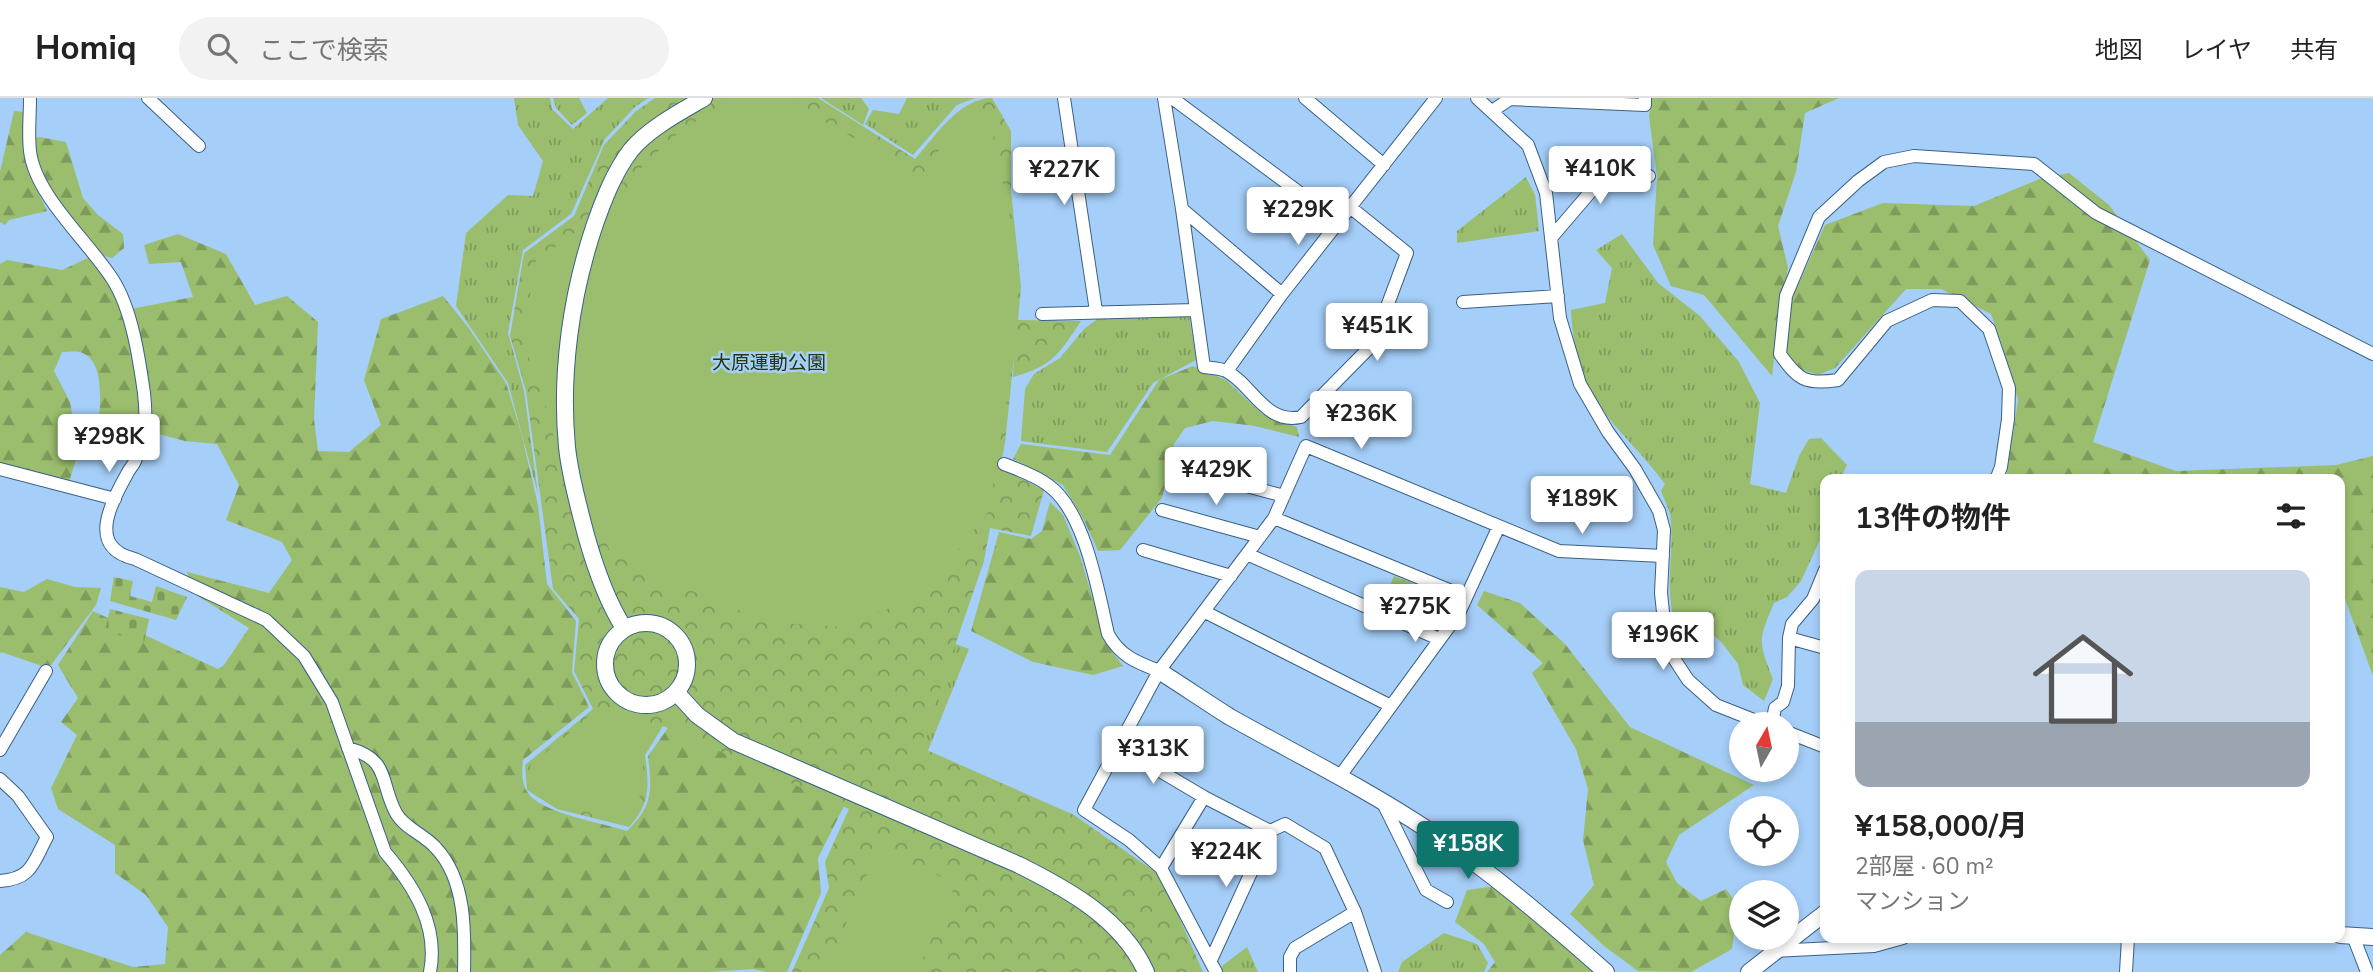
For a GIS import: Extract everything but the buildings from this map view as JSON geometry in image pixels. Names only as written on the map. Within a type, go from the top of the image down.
[{"type":"street","points":[[30,98],[30,154],[45,192],[114,282],[126,310],[138,356],[147,422],[135,463],[105,521],[108,542],[120,555],[135,559],[266,620],[304,656],[332,702],[385,852],[419,899],[431,935],[433,954],[430,972]]},
{"type":"street","points":[[148,98],[199,146]]},
{"type":"street","points":[[624,628],[595,569],[567,449],[565,403],[570,324],[584,256],[604,199],[631,150],[667,119],[704,98]]},
{"type":"street","points":[[1064,98],[1096,311]]},
{"type":"street","points":[[1164,98],[1204,367],[1227,372],[1269,410],[1291,419],[1301,417],[1373,344],[1407,253],[1350,207]]},
{"type":"street","points":[[1172,98],[1339,222]]},
{"type":"street","points":[[1305,98],[1384,165]]},
{"type":"street","points":[[1227,372],[1282,294],[1436,98]]},
{"type":"street","points":[[1477,98],[1528,145],[1546,193],[1560,318],[1580,384],[1659,511],[1664,530],[1661,593],[1665,631],[1673,657],[1688,680],[1716,705],[1734,712]]},
{"type":"street","points":[[1492,111],[1510,99],[1644,105],[1645,98]]},
{"type":"street","points":[[1998,474],[2005,443],[2009,388],[1989,329],[1959,301],[1932,300],[1887,321],[1838,380],[1817,383],[1794,374],[1780,354],[1786,296],[1819,217],[1857,181],[1884,162],[1914,156],[2034,164],[2096,213],[2373,354]]},
{"type":"street","points":[[1551,238],[1604,176],[1649,176]]},
{"type":"street","points":[[1182,209],[1282,294]]},
{"type":"street","points":[[1463,302],[1558,296]]},
{"type":"street","points":[[1042,314],[1195,310]]},
{"type":"street","points":[[1213,966],[1161,868],[1129,840],[1084,810],[1159,671],[1274,518],[1306,446],[1559,551],[1663,556]]},
{"type":"street","points":[[1004,464],[1051,486],[1081,530],[1108,634],[1116,648],[1339,776],[1466,856],[1606,972]]},
{"type":"street","points":[[1178,468],[1284,496]]},
{"type":"street","points":[[0,469],[115,499]]},
{"type":"street","points":[[1163,510],[1260,537]]},
{"type":"street","points":[[1274,518],[1466,597]]},
{"type":"street","points":[[1339,776],[1459,613],[1499,526]]},
{"type":"street","points":[[1143,550],[1231,576]]},
{"type":"street","points":[[1247,554],[1439,639]]},
{"type":"street","points":[[1774,712],[1783,702],[1787,686],[1791,624],[1813,599],[1820,584]]},
{"type":"street","points":[[1205,612],[1391,706]]},
{"type":"street","points":[[641,622],[656,623],[669,629],[680,639],[688,666],[684,680],[676,692],[658,703],[636,704],[623,698],[606,675],[608,647],[616,635],[624,628],[641,622]]},
{"type":"street","points":[[1788,638],[1820,647]]},
{"type":"street","points":[[0,750],[46,671]]},
{"type":"street","points":[[676,692],[697,715],[733,741],[1019,865],[1063,887],[1095,909],[1117,930],[1146,972]]},
{"type":"street","points":[[1799,737],[1820,745]]},
{"type":"street","points":[[1118,746],[1270,831]]},
{"type":"street","points":[[348,748],[366,753],[376,762],[385,778],[396,813],[435,846],[450,864],[461,903],[464,972]]},
{"type":"street","points":[[0,779],[18,796],[47,837],[23,877],[0,881]]},
{"type":"street","points":[[1161,868],[1205,797]]},
{"type":"street","points":[[1382,802],[1426,890],[1447,902]]},
{"type":"street","points":[[1213,966],[1270,831],[1285,824],[1325,848],[1355,912],[1375,972]]},
{"type":"street","points":[[1290,972],[1290,957],[1294,948],[1355,912]]},
{"type":"street","points":[[1749,972],[1820,917]]},
{"type":"street","points":[[2346,935],[2373,937]]},
{"type":"street","points":[[2346,935],[2367,972]]},
{"type":"street","points":[[1774,951],[1874,947],[1887,943]]},
{"type":"street","points":[[2126,972],[2128,943]]},
{"type":"green space","points":[[514,98],[550,98],[552,109],[573,129],[608,98],[648,98],[635,107],[605,139],[571,214],[523,250],[508,333],[524,391],[538,494],[508,383],[456,306],[466,233],[508,195],[533,196],[543,161],[518,125]]},
{"type":"green space","points":[[553,98],[579,98],[587,113],[572,125],[556,108]]},
{"type":"green space","name":"大原運動公園","points":[[655,98],[818,98],[915,159],[958,111],[969,104],[992,98],[1011,131],[1011,190],[1021,287],[1018,320],[1081,321],[1054,357],[1037,368],[1013,377],[1014,357],[1000,468],[1044,490],[1031,536],[990,528],[984,561],[920,747],[1074,815],[1161,876],[1203,972],[792,972],[829,888],[825,862],[849,809],[663,726],[645,755],[647,794],[641,810],[629,827],[557,809],[527,790],[525,765],[593,709],[574,671],[579,619],[553,589],[526,391],[510,336],[524,253],[574,216],[604,145],[636,111]]},
{"type":"green space","points":[[729,98],[784,98],[921,177],[961,118],[982,116],[991,126],[1016,247],[1014,353],[989,511],[923,595],[841,627],[767,622],[611,554],[602,532],[557,451],[542,390],[522,341],[536,261],[622,198],[640,169],[671,139]]},
{"type":"green space","points":[[821,98],[861,98],[869,109],[863,125]]},
{"type":"green space","points":[[907,98],[975,98],[957,105],[913,155],[865,124],[873,110],[899,114]]},
{"type":"green space","points":[[1652,98],[1839,98],[1805,113],[1796,172],[1778,226],[1788,268],[1779,314],[1772,376],[1704,295],[1671,286],[1653,245],[1657,177],[1649,116]]},
{"type":"green space","points":[[14,111],[23,112],[28,171],[47,211],[9,220],[5,225],[0,222],[0,172]]},
{"type":"green space","points":[[39,137],[66,142],[83,198],[98,215],[123,234],[124,248],[112,258],[100,255],[58,203],[39,165],[34,139]]},
{"type":"green space","points":[[2069,173],[2109,205],[2150,260],[2093,442],[2176,471],[2336,465],[2373,456],[2373,676],[2345,599],[2345,474],[2007,474],[2018,400],[1991,314],[1941,289],[1906,289],[1835,368],[1818,375],[1800,369],[1786,355],[1792,299],[1825,225],[1883,203],[1974,206],[2042,178]]},
{"type":"green space","points":[[1526,177],[1535,195],[1539,231],[1457,243],[1457,231]]},
{"type":"green space","points":[[178,234],[226,254],[255,305],[287,296],[318,322],[314,419],[318,451],[349,452],[381,425],[364,380],[381,319],[443,296],[506,383],[538,505],[547,584],[576,621],[572,672],[589,707],[523,760],[524,785],[528,793],[535,800],[559,812],[627,831],[646,806],[650,789],[648,756],[668,728],[844,806],[818,858],[821,893],[787,972],[753,969],[708,972],[0,972],[0,955],[26,932],[133,967],[165,964],[168,927],[146,895],[115,873],[115,845],[58,809],[51,788],[77,735],[61,722],[78,698],[58,665],[93,611],[218,669],[224,665],[249,628],[193,593],[187,572],[269,593],[292,560],[282,542],[226,520],[239,485],[217,444],[185,441],[151,432],[150,386],[131,309],[193,297],[181,262],[149,264],[144,245]]},
{"type":"green space","points":[[1622,234],[1658,283],[1700,316],[1739,362],[1760,403],[1750,484],[1786,493],[1799,456],[1809,439],[1821,438],[1847,465],[1842,474],[1820,474],[1820,540],[1801,581],[1787,597],[1774,603],[1765,626],[1763,648],[1773,679],[1764,701],[1743,685],[1738,664],[1706,628],[1682,640],[1670,595],[1671,518],[1661,491],[1665,484],[1598,404],[1586,383],[1575,346],[1571,310],[1605,303],[1612,268],[1596,250]]},
{"type":"green space","points":[[90,257],[113,284],[135,356],[145,422],[136,451],[98,434],[100,387],[94,364],[88,356],[79,352],[62,352],[54,371],[70,402],[79,450],[69,482],[0,466],[0,264],[7,260],[62,270]]},
{"type":"green space","points":[[1189,314],[1196,360],[1153,383],[1107,452],[1021,441],[1025,389],[1034,374],[1060,358],[1084,329],[1100,317]]},
{"type":"green space","points":[[1193,366],[1226,380],[1262,414],[1297,427],[1299,437],[1255,426],[1213,421],[1185,428],[1174,444],[1162,498],[1120,550],[1098,551],[1084,520],[1063,485],[1013,459],[1021,444],[1110,455],[1159,380]]},
{"type":"green space","points":[[1050,502],[1063,515],[1080,556],[1106,644],[1123,666],[1093,675],[1033,662],[971,631],[999,532],[1031,539],[1042,531]]},
{"type":"green space","points":[[1394,576],[1457,601],[1446,624],[1437,632],[1381,608]]},
{"type":"green space","points":[[114,577],[133,581],[130,596],[152,602],[156,586],[187,597],[176,620],[110,601]]},
{"type":"green space","points":[[47,579],[75,587],[101,588],[96,605],[51,665],[42,666],[1,652],[0,654],[0,587],[24,592]]},
{"type":"green space","points":[[1484,591],[1520,603],[1565,644],[1630,727],[1729,773],[1729,782],[1748,782],[1754,785],[1738,796],[1729,796],[1729,802],[1679,835],[1666,862],[1677,883],[1701,901],[1726,889],[1729,893],[1730,950],[1691,972],[1638,971],[1604,946],[1570,914],[1594,885],[1583,840],[1588,789],[1576,749],[1532,673],[1543,663],[1477,605]]},
{"type":"green space","points":[[110,609],[149,619],[144,642],[105,630]]},
{"type":"green space","points":[[953,643],[969,649],[927,753],[892,795]]},
{"type":"green space","points":[[601,706],[623,717],[654,725],[642,754],[644,779],[636,811],[628,821],[561,806],[533,789],[530,766]]},
{"type":"green space","points":[[878,850],[956,883],[917,972],[825,972]]},
{"type":"green space","points":[[1497,886],[1600,972],[1487,972],[1495,962],[1484,944],[1455,922],[1467,890]]},
{"type":"green space","points":[[1444,933],[1477,944],[1488,963],[1484,972],[1398,972],[1402,962]]},
{"type":"green space","points":[[1247,947],[1258,972],[1219,972],[1218,969]]}]
